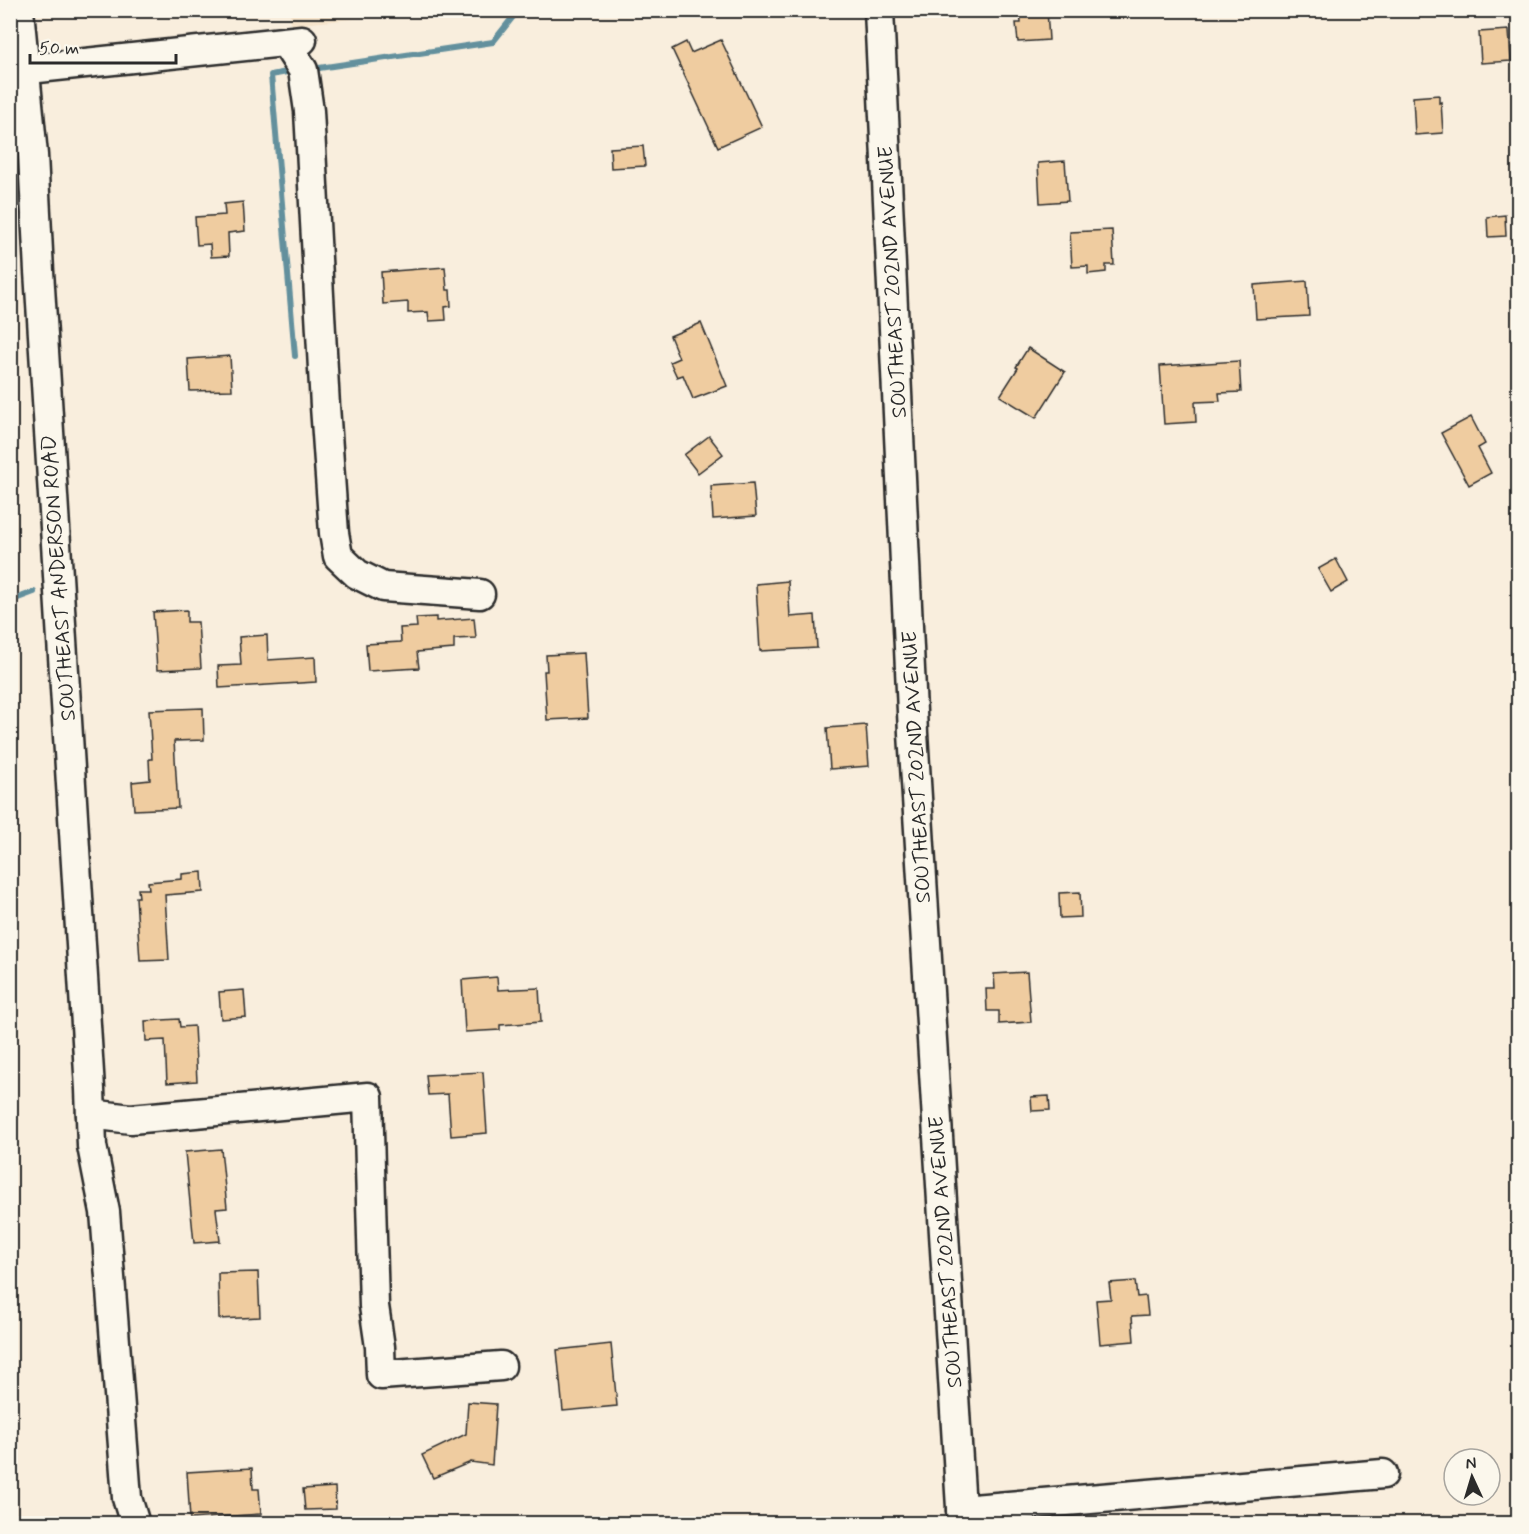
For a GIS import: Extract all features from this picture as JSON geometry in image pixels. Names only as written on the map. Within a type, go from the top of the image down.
[{"type":"street","name":"SOUTHEAST ANDERSON ROAD","points":[[19,10],[18,70],[33,155],[92,1146],[105,1212],[127,1498],[135,1524]]},
{"type":"street","name":"SOUTHEAST 202ND AVENUE","points":[[879,10],[913,733],[962,1517]]},
{"type":"street","points":[[18,70],[293,41],[303,70],[309,111],[325,406],[334,533],[338,556],[357,574],[383,587],[480,594]]},
{"type":"street","points":[[91,1114],[131,1119],[368,1097],[374,1306],[380,1347],[381,1375],[501,1366]]},
{"type":"street","points":[[962,1517],[1383,1474]]},
{"type":"shaded area","points":[[290,10],[436,11],[291,25]]},
{"type":"building","points":[[1020,10],[1047,10],[1049,40],[1018,42],[1016,23],[1021,23]]},
{"type":"building","points":[[1509,30],[1511,61],[1481,63],[1479,32]]},
{"type":"building","points":[[721,40],[762,127],[718,147],[672,49],[686,42],[691,53]]},
{"type":"building","points":[[1439,95],[1443,133],[1415,135],[1413,97]]},
{"type":"building","points":[[643,146],[645,166],[611,168],[610,148]]},
{"type":"building","points":[[1065,161],[1068,201],[1040,203],[1038,163]]},
{"type":"building","points":[[243,202],[245,231],[228,233],[229,256],[211,257],[210,244],[197,245],[195,217],[225,215],[224,204]]},
{"type":"building","points":[[1505,215],[1506,236],[1488,237],[1487,217]]},
{"type":"building","points":[[1112,230],[1114,265],[1106,265],[1106,272],[1088,274],[1088,266],[1072,267],[1070,232]]},
{"type":"building","points":[[445,267],[451,306],[445,307],[446,320],[429,321],[428,312],[408,313],[408,302],[383,304],[381,272]]},
{"type":"building","points":[[1307,281],[1309,316],[1256,319],[1254,285]]},
{"type":"building","points":[[701,323],[727,386],[693,399],[683,375],[677,377],[670,362],[679,358],[670,336]]},
{"type":"building","points":[[1028,348],[1065,372],[1036,418],[1000,396]]},
{"type":"building","points":[[230,356],[232,390],[190,391],[188,359]]},
{"type":"building","points":[[1239,361],[1241,392],[1219,393],[1220,401],[1195,402],[1196,422],[1164,424],[1160,366]]},
{"type":"building","points":[[1471,417],[1485,444],[1478,448],[1491,473],[1469,485],[1441,433]]},
{"type":"building","points":[[709,436],[723,454],[698,473],[684,455]]},
{"type":"building","points":[[753,483],[756,516],[713,519],[711,486]]},
{"type":"building","points":[[1336,559],[1348,582],[1331,592],[1318,569]]},
{"type":"building","points":[[788,581],[790,617],[815,615],[817,648],[760,651],[756,584]]},
{"type":"building","points":[[187,610],[187,622],[198,622],[201,668],[157,670],[153,612]]},
{"type":"building","points":[[436,617],[436,621],[474,618],[476,638],[454,639],[454,649],[417,652],[419,668],[368,671],[366,644],[401,642],[400,628],[417,627],[416,618]]},
{"type":"building","points":[[267,635],[268,660],[315,657],[316,682],[219,688],[218,666],[241,665],[239,637]]},
{"type":"building","points":[[584,653],[588,718],[547,720],[544,671],[547,671],[546,655]]},
{"type":"building","points":[[203,708],[204,740],[174,741],[178,808],[134,810],[132,782],[150,780],[149,759],[152,759],[149,710]]},
{"type":"building","points":[[866,725],[869,766],[830,769],[827,728]]},
{"type":"building","points":[[202,872],[203,892],[165,895],[169,960],[140,961],[136,897],[139,897],[138,889],[149,889],[148,882],[182,879],[182,874]]},
{"type":"building","points":[[1080,892],[1081,917],[1060,918],[1059,893]]},
{"type":"building","points":[[1027,972],[1031,1022],[999,1024],[999,1011],[987,1011],[986,989],[995,989],[994,974]]},
{"type":"building","points":[[497,977],[498,990],[539,988],[541,1022],[500,1025],[500,1030],[465,1032],[462,980]]},
{"type":"building","points":[[244,990],[246,1017],[221,1019],[219,992]]},
{"type":"building","points":[[179,1019],[180,1027],[194,1026],[197,1081],[167,1083],[165,1040],[146,1041],[145,1021]]},
{"type":"building","points":[[483,1072],[487,1133],[451,1136],[448,1094],[428,1095],[426,1075]]},
{"type":"building","points":[[1049,1096],[1050,1110],[1032,1111],[1031,1097]]},
{"type":"building","points":[[221,1149],[227,1208],[216,1209],[220,1241],[194,1243],[185,1152]]},
{"type":"building","points":[[258,1272],[260,1317],[219,1319],[218,1273]]},
{"type":"building","points":[[1135,1281],[1137,1297],[1146,1296],[1148,1315],[1132,1316],[1134,1341],[1100,1344],[1096,1300],[1111,1299],[1109,1283]]},
{"type":"building","points":[[611,1344],[617,1406],[563,1411],[557,1350]]},
{"type":"building","points":[[468,1402],[496,1404],[492,1465],[471,1462],[433,1478],[422,1455],[466,1434]]},
{"type":"building","points":[[252,1468],[253,1489],[259,1489],[261,1514],[190,1519],[187,1472]]},
{"type":"building","points":[[335,1487],[336,1509],[305,1510],[303,1489]]},
{"type":"waterway","points":[[319,68],[493,42],[520,10]]},
{"type":"waterway","points":[[287,72],[271,75],[295,356]]},
{"type":"waterway","points":[[10,601],[34,592]]}]
